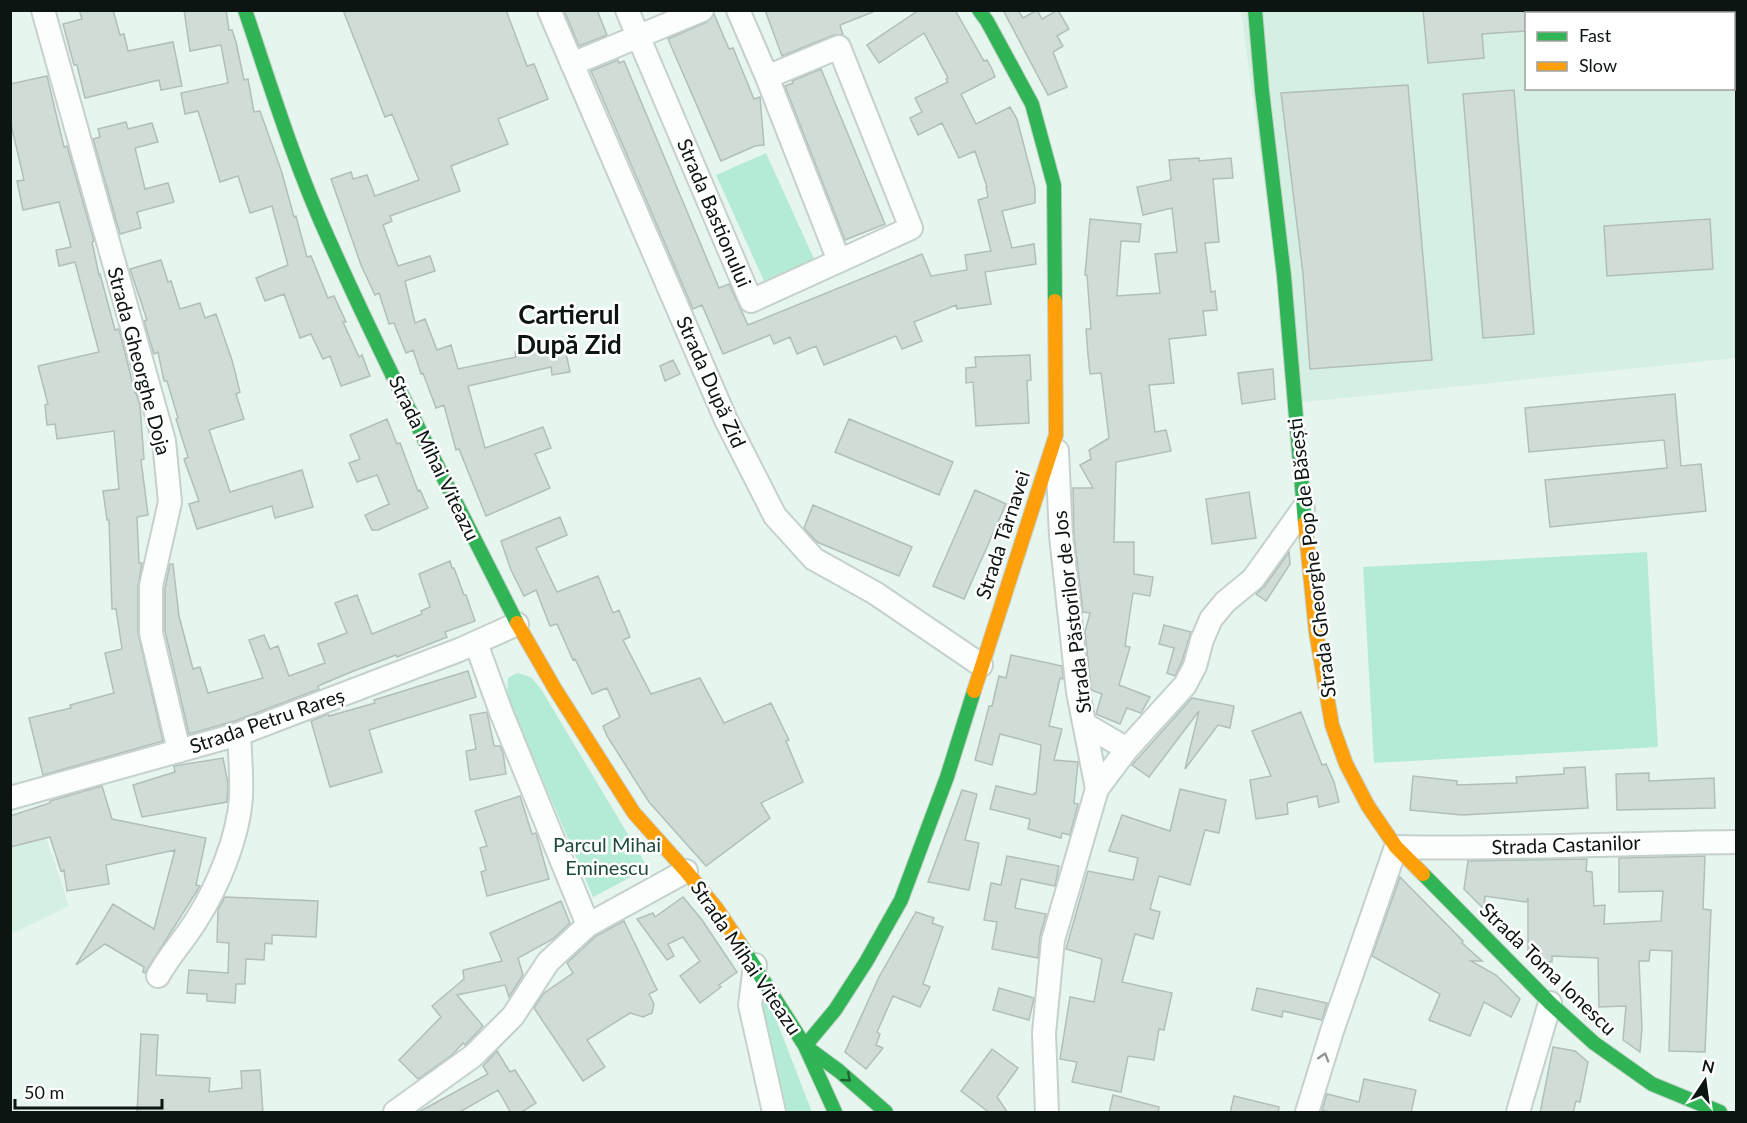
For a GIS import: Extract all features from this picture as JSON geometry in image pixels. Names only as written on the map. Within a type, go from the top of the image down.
[{"type":"street","name":"Strada Gheorghe Doja","points":[[43,10],[164,441],[170,502],[151,586],[151,633],[179,751]]},
{"type":"street","name":"Strada Mihai Viteazu","points":[[245,10],[293,151],[328,239],[416,424],[517,624],[555,689],[634,813],[717,909],[805,1046]]},
{"type":"street","name":"Strada După Zid","points":[[549,10],[726,420],[775,516],[814,559],[875,593],[981,666]]},
{"type":"street","name":"Strada Bastionului","points":[[627,10],[751,301],[911,228],[839,47],[766,77]]},
{"type":"street","points":[[572,64],[702,10]]},
{"type":"street","points":[[738,10],[839,261]]},
{"type":"street","name":"Strada Târnavei","points":[[805,1046],[835,1010],[866,962],[901,900],[947,777],[1056,435],[1054,185],[1032,104],[979,10]]},
{"type":"street","name":"Strada Gheorghe Pop de Băsești","points":[[1255,10],[1262,91],[1284,276],[1303,509],[1316,632],[1332,725],[1346,764],[1362,795],[1396,847]]},
{"type":"street","name":"Strada Păstorilor de Jos","points":[[1056,435],[1061,536],[1078,692],[1097,789]]},
{"type":"street","name":"Strada Păstorilor de Jos","points":[[1047,1113],[1044,1033],[1053,940],[1097,789],[1126,749],[1185,685],[1195,666],[1211,619],[1225,602],[1253,579],[1303,509]]},
{"type":"street","name":"Strada Petru Rareș","points":[[10,798],[239,734],[476,643],[517,624]]},
{"type":"street","points":[[476,643],[501,712],[588,925]]},
{"type":"street","points":[[1086,725],[1126,749]]},
{"type":"street","points":[[158,976],[166,961],[197,920],[215,886],[234,838],[241,799],[239,734]]},
{"type":"street","name":"Strada Castanilor","points":[[1396,847],[1465,849],[1620,843],[1737,842]]},
{"type":"street","points":[[1307,1113],[1332,1031],[1396,847]]},
{"type":"street","name":"Strada Toma Ionescu","points":[[1396,847],[1550,1003],[1594,1044],[1652,1084],[1720,1113]]},
{"type":"street","name":"Strada Mihai Viteazu","points":[[395,1113],[473,1056],[513,1016],[548,962],[588,925],[686,871]]},
{"type":"street","points":[[755,965],[750,1005],[774,1113]]},
{"type":"street","points":[[1518,1113],[1550,1003]]},
{"type":"street","points":[[805,1046],[835,1113]]},
{"type":"street","points":[[805,1046],[839,1071],[886,1113]]},
{"type":"shaded area","points":[[1241,11],[1736,11],[1736,358],[1294,403]]},
{"type":"shaded area","points":[[46,838],[69,906],[11,934],[11,847]]},
{"type":"green space","points":[[766,153],[814,259],[764,281],[716,175]]},
{"type":"green space","points":[[1647,552],[1658,747],[1374,763],[1363,567]]},
{"type":"green space","name":"Parcul Mihai Eminescu","points":[[517,673],[531,677],[541,689],[648,868],[593,897],[507,696],[508,678]]},
{"type":"green space","points":[[755,965],[812,1112],[774,1112]]},
{"type":"building","points":[[79,10],[113,10],[120,35],[124,34],[128,51],[173,42],[182,86],[161,90],[159,80],[85,98],[63,24],[82,19]]},
{"type":"building","points":[[184,10],[226,10],[229,30],[232,30],[236,42],[244,80],[248,79],[254,112],[260,111],[282,173],[294,217],[296,216],[307,257],[311,256],[328,298],[334,296],[346,322],[343,322],[359,357],[362,355],[370,376],[341,386],[330,356],[323,359],[311,334],[300,338],[284,294],[265,301],[256,278],[288,265],[272,206],[250,213],[238,176],[220,182],[198,111],[185,114],[181,93],[228,83],[221,45],[190,51]]},
{"type":"building","points":[[343,10],[506,10],[527,66],[534,64],[548,99],[498,119],[508,144],[451,166],[460,191],[390,216],[392,221],[383,225],[398,266],[430,256],[435,271],[405,281],[415,323],[425,319],[437,350],[451,345],[458,369],[516,357],[515,352],[564,343],[570,372],[552,375],[551,367],[468,386],[485,448],[543,427],[551,448],[535,454],[550,488],[486,516],[459,449],[456,450],[444,405],[436,408],[413,350],[406,353],[394,323],[389,324],[379,293],[375,295],[361,265],[331,179],[351,172],[353,179],[367,175],[375,196],[419,180],[392,114],[385,117]]},
{"type":"building","points":[[564,10],[597,10],[607,35],[579,46]]},
{"type":"building","points":[[765,10],[873,10],[873,12],[840,25],[843,35],[834,35],[782,56]]},
{"type":"building","points":[[919,10],[955,10],[984,61],[987,60],[992,69],[995,77],[961,94],[976,124],[1010,107],[1017,119],[1035,188],[1035,203],[1002,211],[1012,248],[1034,244],[1036,264],[985,272],[991,304],[957,309],[956,305],[914,322],[922,341],[902,349],[896,336],[824,365],[816,346],[797,354],[790,337],[774,344],[770,335],[723,354],[702,305],[693,309],[591,71],[618,60],[619,63],[624,61],[719,288],[729,284],[748,325],[922,254],[931,276],[967,270],[965,255],[991,251],[978,200],[988,197],[987,187],[975,151],[959,158],[942,123],[918,135],[910,118],[922,112],[915,98],[948,82],[924,33],[879,63],[867,45]]},
{"type":"building","points":[[1003,10],[1018,10],[1023,18],[1037,10],[1042,19],[1058,10],[1069,29],[1057,36],[1063,46],[1053,52],[1067,87],[1048,95]]},
{"type":"building","points":[[1423,10],[1527,10],[1525,12],[1525,31],[1482,34],[1484,58],[1428,63]]},
{"type":"building","points":[[714,14],[729,49],[733,48],[754,99],[760,97],[764,145],[755,146],[721,161],[668,39],[707,22]]},
{"type":"building","points":[[821,69],[885,224],[845,240],[785,86]]},
{"type":"building","points":[[47,76],[64,147],[67,146],[94,241],[92,242],[99,275],[115,330],[119,329],[140,406],[144,459],[141,460],[148,515],[137,517],[139,563],[142,563],[138,586],[138,633],[163,741],[43,775],[29,718],[71,708],[70,705],[114,693],[105,653],[122,649],[116,609],[112,609],[109,520],[107,520],[103,491],[119,489],[114,431],[57,439],[55,424],[47,425],[45,405],[48,404],[38,366],[99,352],[75,262],[59,266],[56,250],[71,247],[59,202],[23,210],[17,181],[24,180],[10,120],[10,84]]},
{"type":"building","points":[[1408,85],[1432,360],[1310,369],[1303,274],[1281,93]]},
{"type":"building","points":[[1514,90],[1534,334],[1483,338],[1463,94]]},
{"type":"building","points":[[126,122],[128,129],[152,123],[158,142],[135,148],[145,189],[168,183],[174,202],[137,212],[141,228],[120,234],[93,139],[100,137],[98,129]]},
{"type":"building","points":[[1199,158],[1199,161],[1231,158],[1233,178],[1213,179],[1219,242],[1205,243],[1211,292],[1215,291],[1217,310],[1203,311],[1206,335],[1169,339],[1174,383],[1149,385],[1155,432],[1166,430],[1171,451],[1116,462],[1114,542],[1134,542],[1134,574],[1153,577],[1150,596],[1133,593],[1125,646],[1130,647],[1119,685],[1150,697],[1141,713],[1127,708],[1120,724],[1096,714],[1102,694],[1091,690],[1085,632],[1090,613],[1083,612],[1074,535],[1073,488],[1093,488],[1080,465],[1091,459],[1089,450],[1109,438],[1101,373],[1090,374],[1088,355],[1086,329],[1091,329],[1087,275],[1085,275],[1090,219],[1141,224],[1139,242],[1121,241],[1117,296],[1160,293],[1155,254],[1177,252],[1172,208],[1143,215],[1137,187],[1171,180],[1169,160]]},
{"type":"building","points":[[1710,219],[1713,269],[1607,276],[1604,226]]},
{"type":"building","points":[[161,260],[180,309],[200,303],[205,318],[216,314],[232,360],[240,392],[236,394],[244,419],[209,430],[230,492],[302,470],[313,507],[275,518],[272,506],[197,529],[189,504],[199,501],[184,459],[188,457],[176,419],[178,418],[167,381],[164,381],[158,352],[154,354],[144,321],[147,320],[130,269]]},
{"type":"building","points":[[1030,355],[1031,380],[1027,381],[1029,423],[976,426],[973,382],[966,383],[966,368],[976,367],[975,357]]},
{"type":"building","points":[[673,360],[680,374],[665,381],[660,366]]},
{"type":"building","points":[[1273,369],[1275,399],[1242,404],[1238,373]]},
{"type":"building","points":[[1675,394],[1681,466],[1701,464],[1706,511],[1550,527],[1545,480],[1667,468],[1664,440],[1529,452],[1525,408]]},
{"type":"building","points":[[387,419],[397,444],[400,443],[418,491],[420,490],[428,508],[378,530],[372,530],[365,515],[389,504],[377,475],[357,482],[349,463],[360,459],[350,435]]},
{"type":"building","points":[[849,419],[953,462],[939,495],[835,452]]},
{"type":"building","points":[[975,490],[1006,504],[964,599],[933,586]]},
{"type":"building","points":[[1249,492],[1256,538],[1212,544],[1206,499]]},
{"type":"building","points":[[813,505],[912,547],[899,576],[817,542],[804,528]]},
{"type":"building","points":[[560,517],[567,535],[536,548],[557,592],[598,576],[613,613],[619,610],[630,637],[623,640],[651,694],[700,678],[724,723],[771,703],[789,740],[786,741],[803,782],[761,803],[770,818],[706,866],[649,802],[607,736],[603,726],[620,717],[607,688],[592,694],[557,624],[550,626],[536,590],[524,596],[511,570],[501,541]]},
{"type":"building","points":[[1289,552],[1290,564],[1266,601],[1256,594],[1264,587]]},
{"type":"building","points":[[450,561],[475,621],[445,632],[447,637],[351,672],[318,686],[319,689],[235,721],[189,734],[165,631],[165,588],[170,564],[173,564],[179,616],[193,669],[200,667],[208,693],[263,678],[249,640],[264,635],[270,649],[278,646],[289,676],[325,663],[318,644],[347,633],[335,603],[357,595],[372,634],[422,614],[421,611],[430,607],[419,574]]},
{"type":"building","points":[[1164,625],[1191,632],[1175,676],[1167,673],[1174,648],[1159,644]]},
{"type":"building","points":[[1011,655],[1062,666],[1063,679],[1060,678],[1049,726],[1062,729],[1054,760],[1078,762],[1074,803],[1078,804],[1070,835],[1062,833],[1061,838],[1028,829],[1030,819],[990,809],[996,786],[1036,794],[1041,745],[1000,734],[992,765],[975,760],[999,676],[1006,678]]},
{"type":"building","points":[[468,671],[476,697],[369,730],[382,772],[330,787],[311,721],[328,714],[329,716],[375,703],[374,700]]},
{"type":"building","points":[[1192,698],[1234,706],[1230,728],[1218,725],[1185,769],[1199,711],[1149,777],[1132,765]]},
{"type":"building","points":[[487,712],[494,746],[500,746],[503,753],[506,774],[470,780],[466,751],[476,749],[470,715]]},
{"type":"building","points":[[1301,712],[1322,765],[1326,764],[1334,782],[1339,802],[1319,807],[1317,796],[1287,803],[1288,814],[1256,819],[1250,780],[1271,776],[1252,731]]},
{"type":"building","points":[[223,758],[228,784],[227,802],[142,817],[133,785],[175,772],[174,766]]},
{"type":"building","points":[[1585,767],[1588,808],[1462,815],[1410,810],[1413,776],[1457,781],[1457,785],[1517,783],[1516,777],[1564,774],[1564,768]]},
{"type":"building","points":[[1649,773],[1649,781],[1714,778],[1715,808],[1617,810],[1616,774]]},
{"type":"building","points":[[102,786],[112,819],[206,838],[196,885],[200,886],[145,973],[143,972],[144,967],[105,944],[76,965],[113,904],[154,929],[175,850],[106,865],[109,884],[67,891],[64,870],[61,871],[50,837],[10,847],[10,816],[50,803],[50,801]]},
{"type":"building","points":[[1180,789],[1226,800],[1219,833],[1205,830],[1190,885],[1159,876],[1150,909],[1160,912],[1153,939],[1135,934],[1122,982],[1172,993],[1164,1030],[1159,1029],[1154,1060],[1128,1056],[1121,1092],[1072,1082],[1077,1062],[1060,1059],[1070,997],[1094,1002],[1102,959],[1066,949],[1088,871],[1133,880],[1138,858],[1109,851],[1122,815],[1170,831]]},
{"type":"building","points":[[962,790],[977,794],[965,840],[979,843],[969,890],[928,882]]},
{"type":"building","points":[[520,796],[532,834],[536,833],[549,879],[487,896],[481,872],[486,870],[480,848],[487,846],[475,811]]},
{"type":"building","points":[[1007,856],[1059,866],[1055,886],[1021,879],[1015,908],[1046,914],[1040,936],[1038,958],[992,949],[997,922],[984,920],[991,883],[1001,885]]},
{"type":"building","points":[[1705,856],[1703,909],[1711,910],[1705,1052],[1669,1051],[1672,951],[1650,950],[1649,961],[1639,961],[1642,1028],[1640,1052],[1623,1040],[1626,1006],[1599,1007],[1598,958],[1552,956],[1552,962],[1535,961],[1528,954],[1528,898],[1526,902],[1485,896],[1484,909],[1464,889],[1468,861],[1587,859],[1586,871],[1592,872],[1594,906],[1605,905],[1604,924],[1661,921],[1663,891],[1619,892],[1619,858]]},
{"type":"building","points":[[1400,877],[1482,961],[1471,961],[1496,975],[1520,999],[1511,1017],[1484,1002],[1470,1036],[1429,1020],[1440,994],[1372,956]]},
{"type":"building","points":[[225,897],[318,901],[316,937],[272,935],[272,944],[265,943],[264,960],[246,959],[245,984],[236,984],[235,1003],[207,1001],[207,994],[187,993],[189,970],[228,973],[229,943],[217,942],[218,910]]},
{"type":"building","points":[[683,897],[702,920],[737,972],[700,1003],[680,976],[700,961],[683,937],[668,944],[674,956],[667,960],[637,919],[653,913],[655,917]]},
{"type":"building","points":[[561,901],[570,923],[553,939],[518,958],[523,975],[509,997],[505,985],[457,995],[483,1026],[465,1045],[463,1043],[452,1055],[418,1079],[399,1060],[441,1017],[432,1006],[464,979],[463,970],[502,961],[490,933]]},
{"type":"building","points":[[916,912],[934,918],[932,923],[943,927],[923,984],[930,987],[920,1007],[893,996],[877,1032],[880,1034],[876,1045],[883,1048],[866,1069],[845,1052],[879,977]]},
{"type":"building","points":[[624,921],[657,990],[649,994],[654,1004],[652,1013],[643,1017],[630,1013],[587,1040],[605,1067],[583,1081],[534,1008],[544,993],[573,973],[567,963],[596,936]]},
{"type":"building","points":[[999,988],[1034,998],[1029,1020],[993,1010]]},
{"type":"building","points":[[1257,988],[1327,1003],[1322,1020],[1283,1011],[1282,1017],[1252,1010]]},
{"type":"building","points":[[141,1034],[158,1035],[156,1075],[210,1078],[209,1092],[242,1088],[241,1071],[260,1070],[263,1113],[137,1113]]},
{"type":"building","points":[[1553,1047],[1575,1051],[1588,1062],[1580,1102],[1576,1101],[1573,1113],[1540,1113]]},
{"type":"building","points":[[992,1049],[1018,1068],[997,1097],[1008,1113],[990,1113],[961,1091]]},
{"type":"building","points":[[497,1051],[510,1072],[515,1070],[536,1103],[520,1113],[511,1113],[498,1090],[458,1113],[417,1113],[488,1074],[483,1066]]},
{"type":"building","points":[[1364,1079],[1416,1090],[1411,1113],[1332,1113],[1322,1110],[1327,1094],[1359,1102]]},
{"type":"building","points":[[1113,1095],[1159,1107],[1158,1113],[1109,1113]]},
{"type":"building","points":[[1234,1096],[1279,1107],[1278,1113],[1230,1113]]},
{"type":"traffic: fast","points":[[245,10],[294,155],[329,240],[397,385],[517,623]]},
{"type":"traffic: fast","points":[[979,10],[1032,104],[1054,185],[1055,301]]},
{"type":"traffic: fast","points":[[1255,10],[1262,91],[1284,276],[1305,523]]},
{"type":"traffic: fast","points":[[886,1112],[839,1071],[805,1046],[835,1010],[866,962],[901,900],[947,777],[974,691]]},
{"type":"traffic: fast","points":[[1423,874],[1550,1003],[1594,1043],[1652,1084],[1720,1112]]},
{"type":"traffic: fast","points":[[739,942],[805,1046],[835,1112]]},
{"type":"traffic: slow","points":[[974,691],[1056,435],[1055,301]]},
{"type":"traffic: slow","points":[[1305,523],[1316,632],[1332,725],[1346,764],[1368,806],[1396,847],[1423,874]]},
{"type":"traffic: slow","points":[[517,623],[555,689],[634,813],[717,909],[739,942]]},
{"type":"district","name":"Cartierul După Zid","points":[[569,330]]}]
